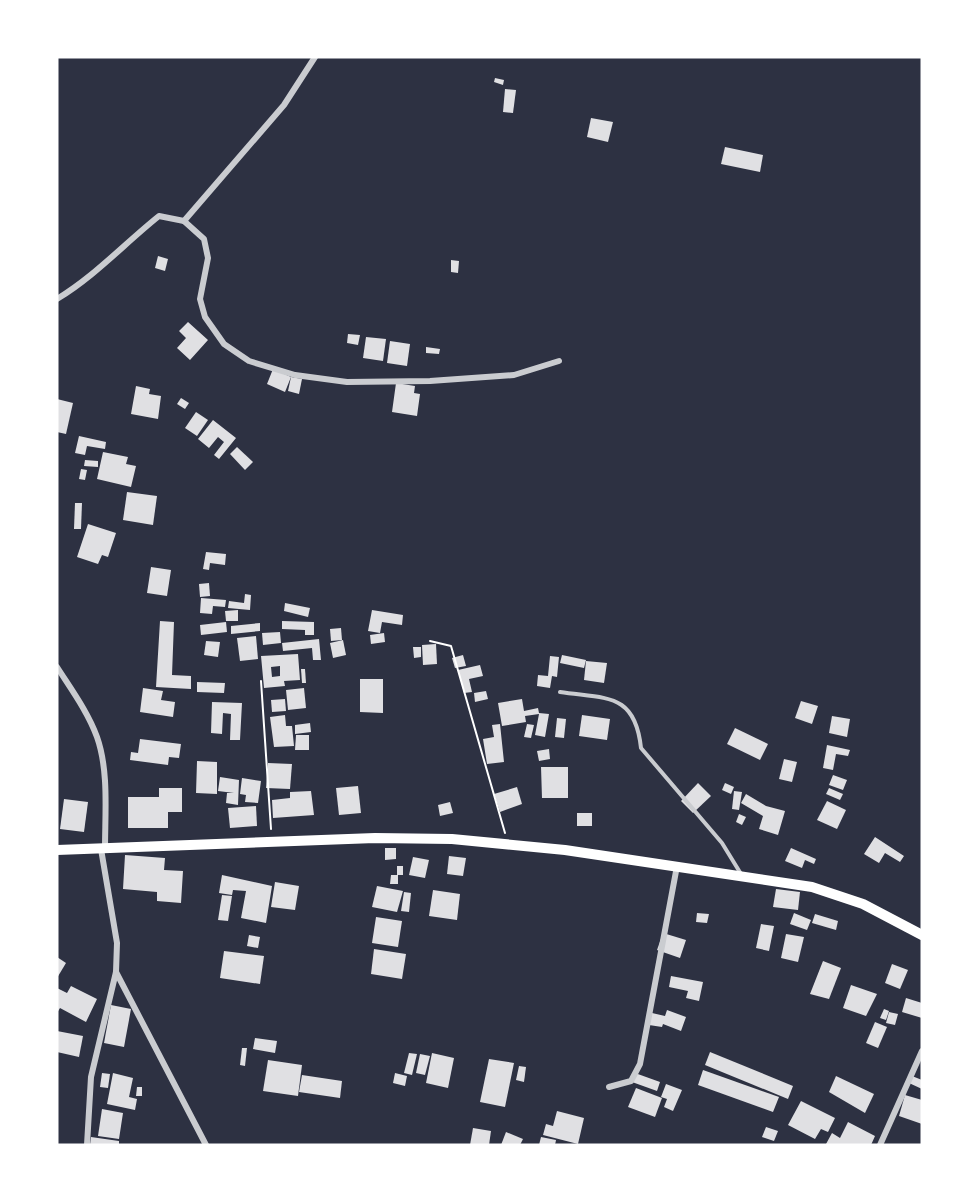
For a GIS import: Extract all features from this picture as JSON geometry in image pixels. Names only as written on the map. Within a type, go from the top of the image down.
[{"type":"main road","points":[[57,850],[386,838],[452,839],[508,844],[742,875],[812,887],[863,904],[922,935]]},
{"type":"street","points":[[184,221],[284,105],[315,57]]},
{"type":"street","points":[[57,299],[87,281],[124,244],[159,216],[184,221],[204,239],[208,258],[200,299],[205,316],[224,344],[249,361],[295,375],[347,382],[430,381],[514,375],[559,361]]},
{"type":"street","points":[[57,667],[80,702],[97,738],[104,781],[103,849],[117,943],[116,972],[91,1077],[87,1145]]},
{"type":"street","points":[[609,1087],[631,1081],[640,1064],[676,866]]},
{"type":"street","points":[[116,972],[206,1145]]},
{"type":"street","points":[[880,1145],[922,1051]]},
{"type":"lane","points":[[560,692],[619,701],[632,712],[639,732],[641,748],[722,843],[742,875]]},
{"type":"path","points":[[430,641],[451,646],[508,844]]},
{"type":"path","points":[[261,681],[272,841]]},
{"type":"building","points":[[495,78],[504,80],[503,85],[494,82]]},
{"type":"building","points":[[505,89],[516,90],[513,113],[503,112]]},
{"type":"building","points":[[591,118],[613,122],[608,142],[587,137]]},
{"type":"building","points":[[725,147],[763,155],[760,172],[721,164]]},
{"type":"building","points":[[158,256],[168,259],[165,271],[155,268]]},
{"type":"building","points":[[451,260],[459,261],[458,273],[451,272]]},
{"type":"building","points":[[188,322],[208,340],[190,360],[177,348],[186,338],[179,331]]},
{"type":"building","points":[[348,334],[360,335],[358,345],[347,343]]},
{"type":"building","points":[[366,337],[386,339],[383,361],[363,358]]},
{"type":"building","points":[[390,341],[410,344],[407,366],[387,363]]},
{"type":"building","points":[[426,347],[440,349],[439,354],[426,353]]},
{"type":"building","points":[[273,369],[291,377],[285,392],[267,384]]},
{"type":"building","points":[[291,377],[302,379],[299,394],[288,391]]},
{"type":"building","points":[[396,383],[415,386],[414,393],[420,394],[417,416],[392,412]]},
{"type":"building","points":[[136,386],[150,389],[149,394],[161,396],[158,419],[131,414]]},
{"type":"building","points":[[181,398],[189,403],[185,409],[177,404]]},
{"type":"building","points":[[57,399],[73,403],[66,434],[57,432]]},
{"type":"building","points":[[196,412],[208,420],[197,436],[185,428]]},
{"type":"building","points":[[213,420],[236,438],[219,459],[214,455],[224,442],[218,437],[209,448],[198,439]]},
{"type":"building","points":[[79,436],[106,442],[105,449],[87,446],[85,455],[75,453]]},
{"type":"building","points":[[237,447],[253,462],[245,470],[230,454]]},
{"type":"building","points":[[103,452],[128,457],[126,464],[136,466],[131,487],[97,479]]},
{"type":"building","points":[[85,460],[98,461],[98,467],[84,466]]},
{"type":"building","points":[[81,469],[87,470],[85,480],[79,479]]},
{"type":"building","points":[[127,492],[157,496],[153,525],[123,520]]},
{"type":"building","points":[[75,503],[82,503],[81,529],[74,529]]},
{"type":"building","points":[[88,524],[116,533],[108,557],[102,555],[98,564],[77,557]]},
{"type":"building","points":[[206,552],[226,554],[225,565],[210,563],[209,570],[203,569]]},
{"type":"building","points":[[151,567],[171,570],[167,596],[147,593]]},
{"type":"building","points":[[209,583],[210,596],[200,597],[199,584]]},
{"type":"building","points":[[245,594],[251,595],[250,610],[228,608],[229,601],[244,603]]},
{"type":"building","points":[[201,598],[226,600],[225,607],[213,606],[212,614],[200,613]]},
{"type":"building","points":[[285,603],[310,608],[308,617],[284,611]]},
{"type":"building","points":[[238,610],[238,621],[226,621],[225,611]]},
{"type":"building","points":[[372,610],[403,615],[402,625],[382,622],[380,633],[368,631]]},
{"type":"building","points":[[160,621],[174,622],[172,675],[191,676],[191,689],[156,687]]},
{"type":"building","points":[[282,621],[314,622],[314,635],[305,635],[305,630],[282,629]]},
{"type":"building","points":[[226,622],[227,632],[201,635],[200,625]]},
{"type":"building","points":[[260,623],[260,631],[231,634],[231,626]]},
{"type":"building","points":[[341,628],[342,640],[331,641],[330,629]]},
{"type":"building","points":[[280,632],[281,643],[263,645],[262,633]]},
{"type":"building","points":[[384,633],[385,642],[371,644],[370,635]]},
{"type":"building","points":[[256,636],[258,659],[240,661],[237,638]]},
{"type":"building","points":[[319,639],[321,660],[313,660],[312,648],[283,651],[282,643]]},
{"type":"building","points":[[343,640],[346,655],[333,658],[330,643]]},
{"type":"building","points":[[206,641],[220,642],[218,657],[204,655]]},
{"type":"building","points":[[436,644],[437,664],[423,665],[422,645]]},
{"type":"building","points":[[413,647],[421,647],[421,657],[414,658]]},
{"type":"building","points":[[298,654],[300,680],[284,681],[285,686],[264,688],[261,656]],"holes":[[[280,666],[280,676],[272,677],[271,667]]]},
{"type":"building","points":[[463,655],[466,666],[455,668],[452,658]]},
{"type":"building","points":[[562,655],[586,660],[584,668],[560,663]]},
{"type":"building","points":[[550,656],[559,657],[557,677],[552,676],[550,688],[537,686],[538,675],[548,676]]},
{"type":"building","points":[[586,661],[607,663],[604,683],[584,680]]},
{"type":"building","points":[[480,665],[483,676],[469,679],[472,692],[464,693],[458,670]]},
{"type":"building","points":[[301,669],[305,669],[306,683],[302,683]]},
{"type":"building","points":[[360,679],[383,679],[383,713],[360,712]]},
{"type":"building","points":[[197,682],[225,683],[224,693],[197,692]]},
{"type":"building","points":[[143,688],[163,691],[161,700],[175,702],[173,717],[140,712]]},
{"type":"building","points":[[304,688],[306,708],[288,710],[286,690]]},
{"type":"building","points":[[486,691],[488,699],[475,702],[474,693]]},
{"type":"building","points":[[285,699],[286,711],[272,712],[271,700]]},
{"type":"building","points":[[522,699],[524,711],[538,708],[539,713],[549,714],[545,737],[535,735],[539,714],[525,716],[526,722],[502,726],[498,703]]},
{"type":"building","points":[[801,701],[818,706],[812,724],[795,718]]},
{"type":"building","points":[[212,702],[242,703],[240,740],[230,740],[231,714],[223,713],[222,734],[211,733]]},
{"type":"building","points":[[285,715],[286,726],[292,726],[294,746],[274,747],[270,717]]},
{"type":"building","points":[[582,715],[610,719],[607,740],[579,736]]},
{"type":"building","points":[[832,716],[850,719],[847,737],[829,733]]},
{"type":"building","points":[[557,718],[566,719],[564,738],[555,737]]},
{"type":"building","points":[[310,723],[311,732],[295,734],[295,725]]},
{"type":"building","points":[[500,724],[504,762],[487,764],[483,739],[494,737],[492,725]]},
{"type":"building","points":[[527,724],[534,725],[531,738],[524,737]]},
{"type":"building","points":[[735,728],[768,744],[760,760],[727,744]]},
{"type":"building","points":[[296,735],[309,735],[309,750],[295,750]]},
{"type":"building","points":[[140,739],[181,744],[179,758],[169,757],[168,765],[130,760],[131,752],[138,753]]},
{"type":"building","points":[[827,745],[850,750],[848,756],[836,754],[833,770],[823,768]]},
{"type":"building","points":[[549,749],[550,759],[539,761],[537,751]]},
{"type":"building","points":[[784,759],[797,762],[792,782],[779,779]]},
{"type":"building","points":[[197,761],[217,762],[217,794],[196,793]]},
{"type":"building","points":[[268,763],[292,764],[290,789],[266,788]]},
{"type":"building","points":[[541,767],[568,767],[568,798],[542,798]]},
{"type":"building","points":[[833,775],[847,780],[843,790],[829,785]]},
{"type":"building","points":[[220,777],[239,780],[238,805],[226,803],[227,793],[234,793],[218,791]]},
{"type":"building","points":[[242,778],[261,781],[258,803],[245,802],[246,795],[240,794]]},
{"type":"building","points":[[698,783],[711,796],[693,813],[681,801]]},
{"type":"building","points":[[725,783],[734,787],[731,794],[722,790]]},
{"type":"building","points":[[358,786],[361,813],[339,815],[336,788]]},
{"type":"building","points":[[517,787],[522,804],[500,812],[494,794]]},
{"type":"building","points":[[159,788],[182,788],[182,812],[168,812],[168,828],[128,828],[128,797],[159,797]]},
{"type":"building","points":[[829,788],[843,794],[840,800],[826,794]]},
{"type":"building","points":[[311,791],[314,815],[273,818],[272,800],[290,798],[290,792]]},
{"type":"building","points":[[734,791],[742,792],[739,810],[732,809]]},
{"type":"building","points":[[746,794],[766,806],[785,811],[778,835],[759,829],[763,816],[741,803]]},
{"type":"building","points":[[64,799],[88,802],[84,832],[60,829]]},
{"type":"building","points":[[827,801],[846,810],[837,829],[817,820]]},
{"type":"building","points":[[450,802],[453,813],[440,816],[438,805]]},
{"type":"building","points":[[256,806],[257,826],[230,828],[228,808]]},
{"type":"building","points":[[577,813],[592,813],[592,826],[577,826]]},
{"type":"building","points":[[739,814],[746,817],[742,825],[736,822]]},
{"type":"building","points":[[875,837],[904,856],[900,862],[885,853],[879,863],[864,854]]},
{"type":"building","points":[[385,848],[396,848],[396,859],[385,860]]},
{"type":"building","points":[[791,848],[816,859],[814,864],[805,860],[802,868],[785,861]]},
{"type":"building","points":[[125,855],[165,858],[164,870],[183,871],[181,903],[157,901],[157,892],[123,889]]},
{"type":"building","points":[[449,856],[466,858],[463,876],[447,874]]},
{"type":"building","points":[[413,857],[429,860],[425,878],[409,875]]},
{"type":"building","points":[[397,866],[403,866],[403,875],[398,875],[398,884],[390,884],[391,875],[397,875]]},
{"type":"building","points":[[222,875],[272,886],[266,923],[241,918],[246,891],[233,890],[232,895],[219,893]]},
{"type":"building","points":[[275,882],[299,886],[295,910],[271,907]]},
{"type":"building","points":[[377,886],[403,891],[397,912],[372,907]]},
{"type":"building","points":[[776,889],[800,892],[798,910],[773,907]]},
{"type":"building","points":[[433,890],[460,894],[457,920],[429,916]]},
{"type":"building","points":[[404,892],[411,893],[409,912],[401,911]]},
{"type":"building","points":[[222,895],[232,896],[228,921],[218,920]]},
{"type":"building","points":[[697,913],[709,914],[707,923],[696,922]]},
{"type":"building","points":[[794,913],[811,920],[807,930],[790,924]]},
{"type":"building","points":[[815,914],[838,921],[836,930],[812,923]]},
{"type":"building","points":[[376,917],[402,921],[398,947],[372,943]]},
{"type":"building","points":[[761,924],[774,926],[769,951],[756,948]]},
{"type":"building","points":[[663,933],[686,940],[680,958],[657,950]]},
{"type":"building","points":[[786,934],[804,937],[798,962],[781,958]]},
{"type":"building","points":[[249,935],[260,937],[258,948],[247,946]]},
{"type":"building","points":[[374,949],[406,954],[402,979],[371,974]]},
{"type":"building","points":[[224,951],[264,956],[260,984],[220,978]]},
{"type":"building","points":[[57,957],[66,963],[57,978]]},
{"type":"building","points":[[823,961],[841,968],[829,999],[810,994]]},
{"type":"building","points":[[892,964],[908,970],[900,989],[885,983]]},
{"type":"building","points":[[671,976],[703,982],[699,1001],[686,998],[688,991],[669,987]]},
{"type":"building","points":[[851,985],[877,994],[866,1016],[843,1008]]},
{"type":"building","points":[[71,986],[97,999],[86,1022],[60,1008],[57,1013],[57,988],[67,993]]},
{"type":"building","points":[[906,998],[922,1003],[922,1018],[902,1012]]},
{"type":"building","points":[[111,1005],[131,1009],[124,1047],[104,1043]]},
{"type":"building","points":[[884,1009],[889,1011],[886,1020],[880,1018]]},
{"type":"building","points":[[667,1010],[686,1017],[681,1031],[663,1024],[662,1027],[649,1025],[652,1013],[665,1016]]},
{"type":"building","points":[[889,1012],[898,1014],[895,1025],[886,1023]]},
{"type":"building","points":[[875,1022],[887,1027],[878,1048],[866,1043]]},
{"type":"building","points":[[57,1031],[83,1036],[79,1057],[57,1052]]},
{"type":"building","points":[[255,1038],[277,1041],[275,1053],[253,1049]]},
{"type":"building","points":[[242,1048],[247,1048],[245,1066],[240,1065]]},
{"type":"building","points":[[710,1052],[793,1086],[788,1099],[705,1065]]},
{"type":"building","points":[[409,1053],[417,1054],[412,1075],[404,1073]]},
{"type":"building","points":[[432,1053],[454,1058],[448,1088],[426,1083]]},
{"type":"building","points":[[420,1054],[430,1056],[425,1075],[416,1073]]},
{"type":"building","points":[[489,1059],[514,1063],[505,1107],[480,1102]]},
{"type":"building","points":[[268,1060],[302,1065],[298,1096],[263,1091]]},
{"type":"building","points":[[519,1066],[526,1067],[524,1082],[516,1080]]},
{"type":"building","points":[[703,1070],[779,1097],[773,1112],[698,1085]]},
{"type":"building","points":[[102,1073],[110,1074],[108,1088],[100,1087]]},
{"type":"building","points":[[113,1073],[133,1078],[129,1097],[137,1099],[135,1110],[107,1104]]},
{"type":"building","points":[[395,1073],[407,1076],[405,1086],[393,1083]]},
{"type":"building","points":[[635,1073],[660,1082],[657,1091],[632,1082]]},
{"type":"building","points":[[302,1075],[342,1081],[340,1098],[299,1092]]},
{"type":"building","points":[[836,1076],[874,1094],[865,1113],[829,1092]]},
{"type":"building","points":[[912,1076],[922,1080],[922,1089],[909,1083]]},
{"type":"building","points":[[666,1084],[682,1090],[673,1111],[664,1107],[667,1099],[661,1097]]},
{"type":"building","points":[[137,1087],[142,1087],[142,1096],[136,1096]]},
{"type":"building","points":[[636,1088],[662,1098],[655,1117],[628,1107]]},
{"type":"building","points":[[905,1095],[922,1100],[922,1124],[899,1116]]},
{"type":"building","points":[[801,1101],[835,1118],[828,1132],[821,1129],[815,1139],[788,1125]]},
{"type":"building","points":[[102,1109],[123,1113],[119,1139],[98,1136]]},
{"type":"building","points":[[557,1111],[584,1118],[578,1144],[543,1135],[546,1124],[553,1126]]},
{"type":"building","points":[[848,1122],[875,1136],[871,1145],[826,1144],[832,1133],[840,1138]]},
{"type":"building","points":[[766,1127],[778,1131],[774,1141],[762,1137]]},
{"type":"building","points":[[473,1128],[491,1131],[489,1145],[470,1145]]},
{"type":"building","points":[[506,1132],[523,1139],[520,1145],[501,1145]]},
{"type":"building","points":[[91,1137],[119,1141],[119,1145],[90,1145]]},
{"type":"building","points":[[541,1137],[556,1140],[555,1145],[539,1145]]}]
